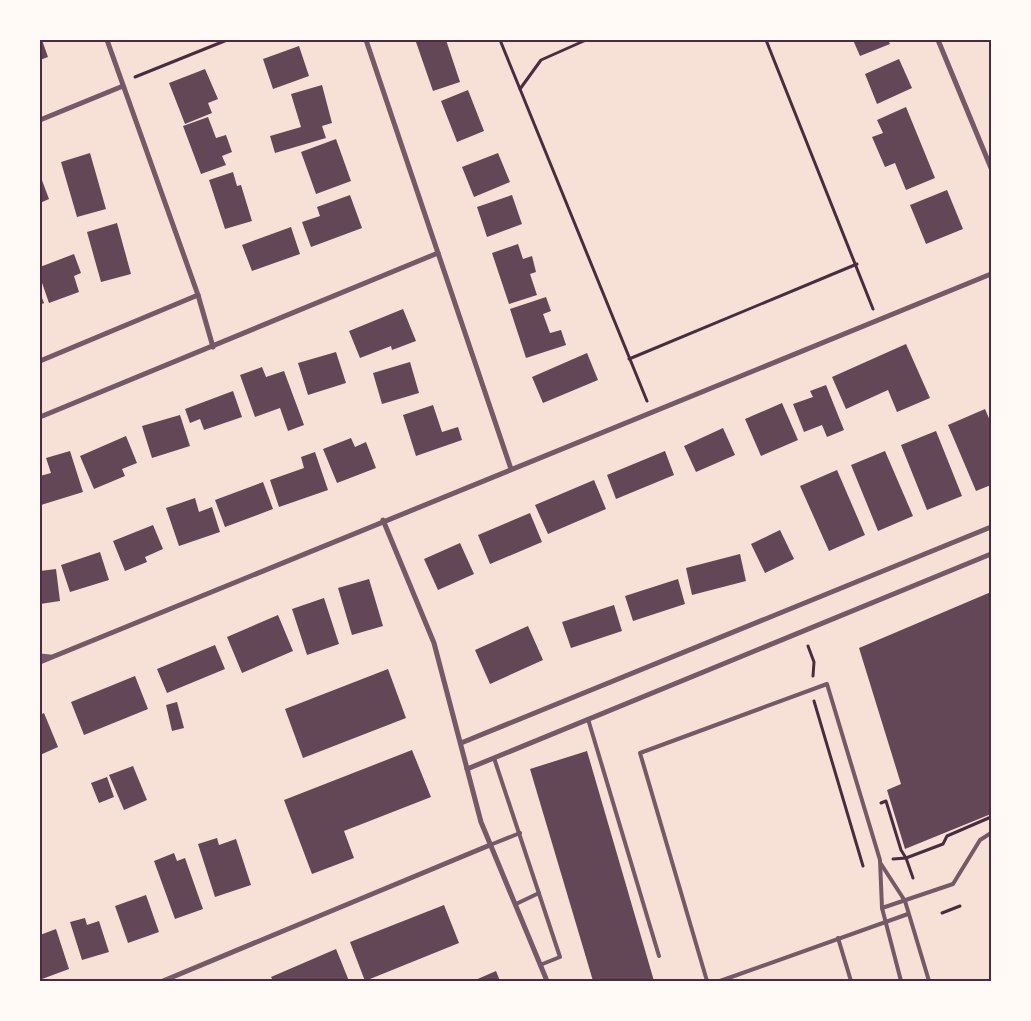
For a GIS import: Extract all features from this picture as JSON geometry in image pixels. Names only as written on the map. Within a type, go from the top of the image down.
[{"type":"street","points":[[106,40],[198,295],[213,347]]},
{"type":"street","points":[[366,40],[512,469]]},
{"type":"street","points":[[938,40],[991,168]]},
{"type":"street","points":[[40,120],[123,86]]},
{"type":"street","points":[[40,416],[213,347],[438,253]]},
{"type":"street","points":[[40,662],[384,520],[991,274]]},
{"type":"street","points":[[40,361],[198,295]]},
{"type":"street","points":[[384,520],[431,635],[481,822],[547,981]]},
{"type":"street","points":[[461,744],[991,527]]},
{"type":"street","points":[[467,769],[991,554]]},
{"type":"street","points":[[40,656],[51,657]]},
{"type":"street","points":[[162,981],[490,845]]},
{"type":"lane","points":[[707,981],[640,753],[827,684],[881,863],[905,901],[929,981]]},
{"type":"lane","points":[[588,719],[659,956]]},
{"type":"lane","points":[[494,758],[560,957],[540,964]]},
{"type":"lane","points":[[490,845],[520,832]]},
{"type":"lane","points":[[882,908],[953,884],[980,840],[991,833]]},
{"type":"lane","points":[[881,863],[882,908],[901,981]]},
{"type":"lane","points":[[516,904],[539,893]]},
{"type":"lane","points":[[720,981],[908,914]]},
{"type":"lane","points":[[838,938],[851,981]]},
{"type":"path","points":[[136,77],[227,40]]},
{"type":"path","points":[[500,40],[651,412]]},
{"type":"path","points":[[520,89],[541,60],[586,40]]},
{"type":"path","points":[[766,40],[878,320]]},
{"type":"path","points":[[629,359],[857,264]]},
{"type":"path","points":[[808,646],[814,662],[811,690],[862,866]]},
{"type":"path","points":[[881,803],[886,801],[901,850],[913,878]]},
{"type":"path","points":[[906,858],[943,844],[946,836],[991,818]]},
{"type":"path","points":[[942,913],[960,906]]},
{"type":"building","points":[[40,40],[42,40],[48,57],[40,60]]},
{"type":"building","points":[[446,40],[460,82],[433,91],[416,42]]},
{"type":"building","points":[[853,40],[888,40],[890,44],[860,56]]},
{"type":"building","points":[[299,46],[309,76],[273,89],[263,59]]},
{"type":"building","points":[[899,59],[912,88],[877,104],[865,74]]},
{"type":"building","points":[[205,69],[218,99],[208,103],[212,113],[185,124],[169,83]]},
{"type":"building","points":[[322,85],[332,123],[322,126],[326,138],[275,153],[270,136],[301,127],[291,94]]},
{"type":"building","points":[[468,90],[484,131],[457,142],[441,101]]},
{"type":"building","points":[[906,107],[935,178],[906,190],[895,163],[885,167],[872,137],[883,133],[877,120]]},
{"type":"building","points":[[208,117],[216,138],[226,135],[232,152],[222,156],[226,165],[201,174],[183,126]]},
{"type":"building","points":[[336,139],[351,181],[316,194],[301,152]]},
{"type":"building","points":[[90,153],[106,209],[77,217],[61,162]]},
{"type":"building","points":[[498,153],[510,182],[474,197],[462,167]]},
{"type":"building","points":[[233,172],[237,186],[241,185],[252,221],[225,229],[209,180]]},
{"type":"building","points":[[40,175],[49,199],[40,203]]},
{"type":"building","points":[[947,190],[963,229],[926,244],[910,205]]},
{"type":"building","points":[[350,195],[362,228],[311,247],[302,222],[320,216],[317,207]]},
{"type":"building","points":[[512,195],[522,224],[487,237],[477,207]]},
{"type":"building","points":[[117,223],[131,274],[101,282],[87,232]]},
{"type":"building","points":[[291,227],[300,254],[252,271],[242,245]]},
{"type":"building","points":[[518,244],[523,259],[532,256],[536,272],[530,274],[537,295],[509,304],[492,253]]},
{"type":"building","points":[[74,254],[81,273],[74,276],[79,292],[49,303],[40,277],[40,267]]},
{"type":"building","points":[[40,293],[44,303],[40,305]]},
{"type":"building","points":[[546,297],[551,311],[543,314],[550,333],[561,330],[566,345],[526,358],[510,309]]},
{"type":"building","points":[[403,309],[416,341],[392,350],[391,346],[360,358],[349,331]]},
{"type":"building","points":[[906,344],[930,398],[897,412],[888,390],[846,409],[832,377]]},
{"type":"building","points":[[336,352],[346,383],[308,395],[298,363]]},
{"type":"building","points":[[587,353],[598,380],[543,403],[532,377]]},
{"type":"building","points":[[410,362],[419,393],[382,404],[373,373]]},
{"type":"building","points":[[262,367],[266,377],[284,371],[304,425],[288,431],[280,408],[255,417],[240,375]]},
{"type":"building","points":[[826,385],[844,430],[827,437],[822,425],[804,432],[793,404],[813,397],[810,391]]},
{"type":"building","points":[[233,391],[242,417],[204,430],[200,419],[190,423],[185,409]]},
{"type":"building","points":[[782,403],[798,440],[761,456],[745,419]]},
{"type":"building","points":[[433,405],[442,432],[458,427],[462,440],[416,456],[403,415]]},
{"type":"building","points":[[985,409],[991,423],[991,485],[976,491],[948,425]]},
{"type":"building","points":[[180,415],[190,446],[152,458],[142,426]]},
{"type":"building","points":[[723,428],[735,455],[696,472],[684,446]]},
{"type":"building","points":[[936,431],[962,496],[927,510],[901,445]]},
{"type":"building","points":[[126,436],[137,463],[122,469],[125,476],[94,489],[80,456]]},
{"type":"building","points":[[351,438],[355,447],[366,442],[376,468],[337,483],[323,449]]},
{"type":"building","points":[[70,451],[83,492],[41,505],[40,476],[51,473],[46,458]]},
{"type":"building","points":[[665,451],[674,475],[616,499],[607,475]]},
{"type":"building","points":[[885,451],[913,516],[878,531],[851,465]]},
{"type":"building","points":[[315,452],[328,490],[279,507],[270,480],[304,468],[301,457]]},
{"type":"building","points":[[837,470],[865,535],[829,551],[800,486]]},
{"type":"building","points":[[594,480],[606,509],[548,534],[535,505]]},
{"type":"building","points":[[263,482],[273,509],[225,527],[215,500]]},
{"type":"building","points":[[195,498],[199,512],[212,507],[220,532],[179,546],[166,508]]},
{"type":"building","points":[[530,513],[542,542],[490,564],[478,535]]},
{"type":"building","points":[[153,525],[163,549],[145,557],[147,562],[125,571],[113,541]]},
{"type":"building","points":[[780,530],[794,559],[765,573],[751,544]]},
{"type":"building","points":[[460,543],[474,574],[438,590],[424,559]]},
{"type":"building","points":[[100,552],[109,580],[70,592],[61,565]]},
{"type":"building","points":[[740,554],[746,581],[692,595],[686,568]]},
{"type":"building","points":[[56,569],[60,601],[40,604],[40,571]]},
{"type":"building","points":[[369,579],[383,626],[352,635],[338,588]]},
{"type":"building","points":[[678,579],[685,604],[633,621],[625,596]]},
{"type":"building","points":[[991,592],[991,814],[905,849],[887,790],[901,784],[859,648]]},
{"type":"building","points":[[324,598],[339,644],[307,655],[292,609]]},
{"type":"building","points":[[614,605],[622,631],[571,648],[562,622]]},
{"type":"building","points":[[278,615],[293,651],[242,673],[227,637]]},
{"type":"building","points":[[528,626],[543,660],[490,684],[475,650]]},
{"type":"building","points":[[215,645],[225,669],[167,693],[157,669]]},
{"type":"building","points":[[388,669],[406,718],[303,758],[285,709]]},
{"type":"building","points":[[135,676],[148,709],[84,735],[71,702]]},
{"type":"building","points":[[177,702],[184,728],[172,731],[166,705]]},
{"type":"building","points":[[44,713],[58,747],[40,755],[40,715]]},
{"type":"building","points":[[412,750],[431,797],[344,831],[354,858],[312,874],[284,800]]},
{"type":"building","points":[[587,751],[654,981],[593,981],[530,769]]},
{"type":"building","points":[[133,766],[147,800],[124,810],[109,775]]},
{"type":"building","points":[[107,777],[114,797],[99,803],[91,783]]},
{"type":"building","points":[[217,838],[219,845],[236,839],[251,885],[215,897],[198,844]]},
{"type":"building","points":[[174,853],[177,861],[185,858],[203,909],[175,919],[154,861]]},
{"type":"building","points":[[146,895],[159,932],[128,943],[115,906]]},
{"type":"building","points":[[444,905],[459,943],[365,981],[350,942]]},
{"type":"building","points":[[85,918],[87,925],[99,921],[109,952],[82,960],[70,922]]},
{"type":"building","points":[[56,929],[69,969],[42,979],[40,935]]},
{"type":"building","points":[[336,949],[349,981],[273,981],[271,977]]},
{"type":"building","points":[[496,971],[500,981],[473,981]]}]
